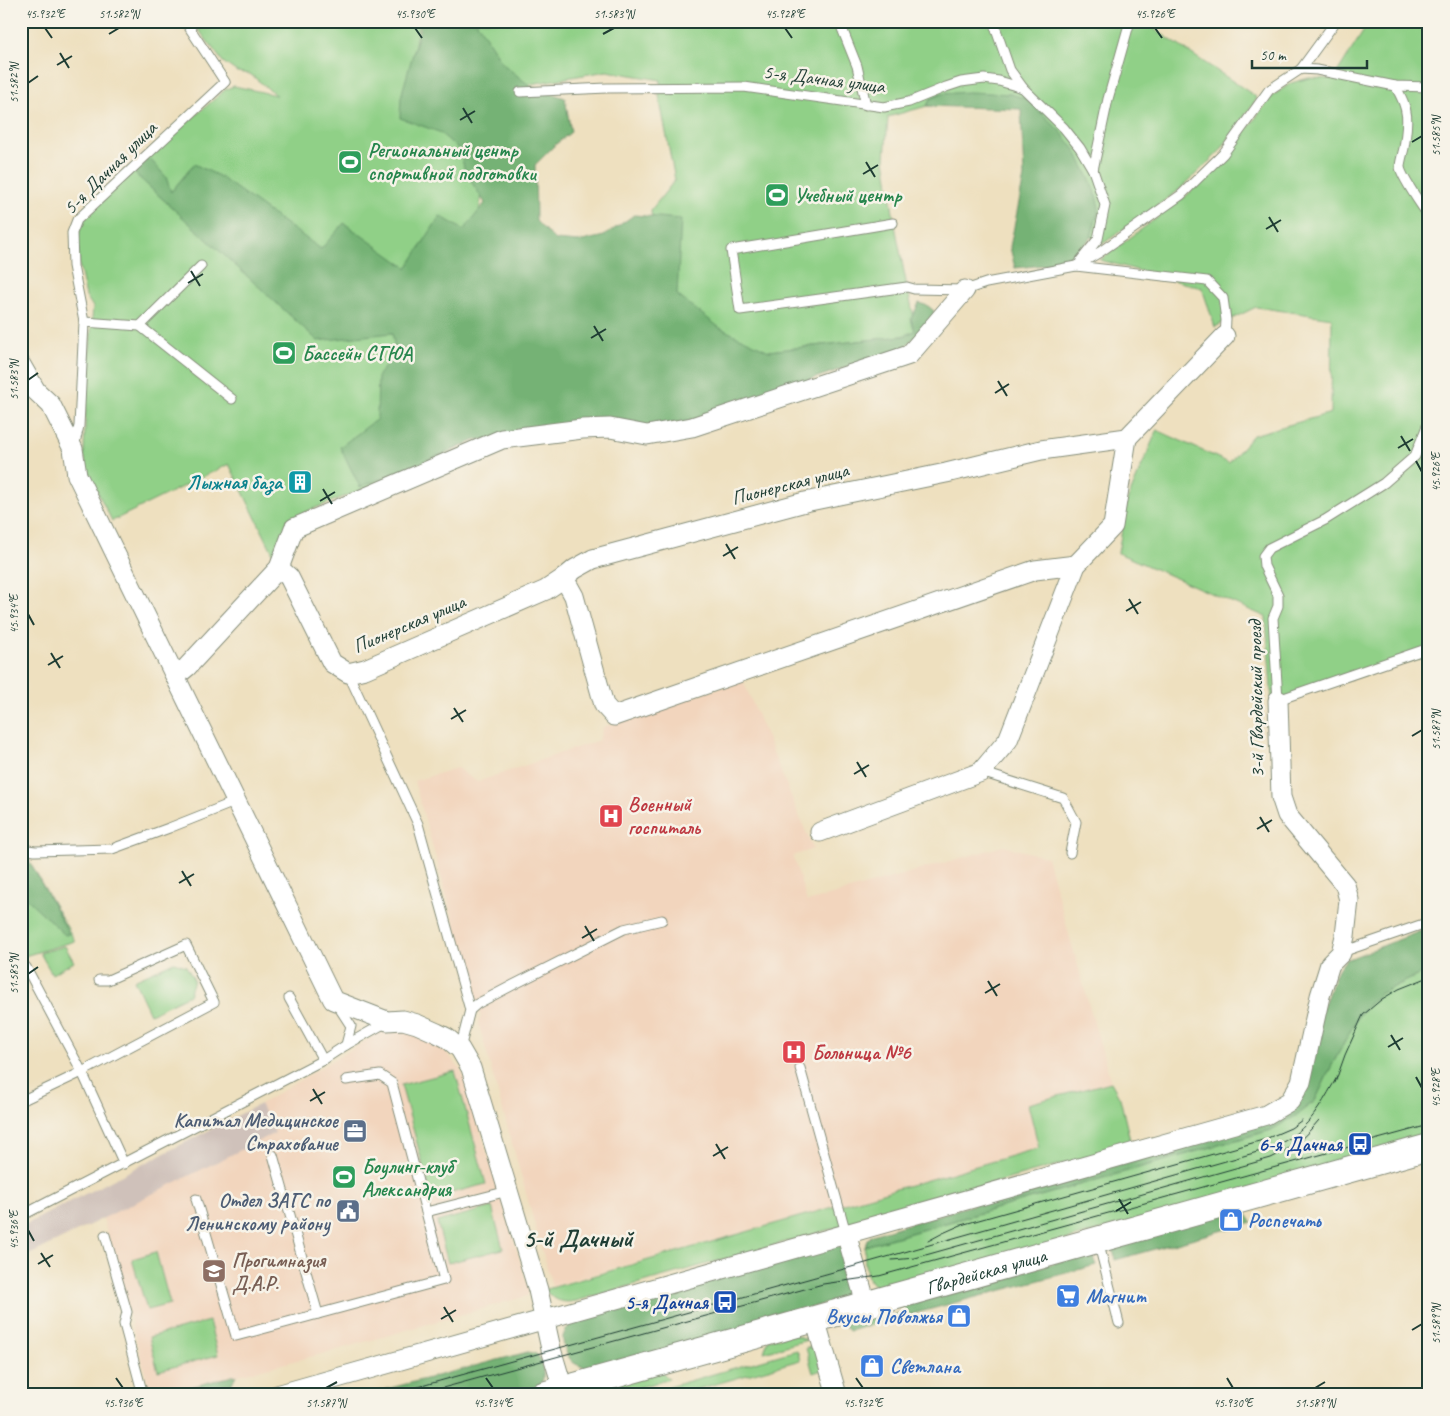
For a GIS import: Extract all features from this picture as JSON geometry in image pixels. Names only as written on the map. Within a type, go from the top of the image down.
[{"type":"street","points":[[176,676],[187,667],[279,568],[294,528],[502,439],[582,429],[610,428],[647,435],[692,427],[909,356],[965,290]]},
{"type":"street","points":[[820,832],[981,772],[1008,740],[1076,566],[1113,526],[1127,438],[1225,336]]},
{"type":"street","points":[[21,365],[29,392],[51,405],[74,449],[77,475],[333,1000],[387,1021],[403,1020],[417,1024],[447,1038],[460,1049],[472,1068],[538,1290],[551,1349],[553,1392]]},
{"type":"street","name":"Пионерская улица","points":[[348,673],[365,669],[546,590],[575,569],[593,559],[805,502],[946,473],[1041,450],[1127,438]]},
{"type":"street","points":[[564,578],[574,596],[604,705],[614,716],[1035,570],[1076,566]]},
{"type":"street","points":[[279,568],[289,577],[332,663],[348,673]]},
{"type":"street","name":"3-й Гвардейский проезд","points":[[1278,700],[1281,797],[1287,815],[1345,885],[1349,900],[1345,936],[1341,952]]},
{"type":"street","points":[[277,1395],[1266,1115],[1290,1100],[1301,1082],[1320,996],[1330,964],[1341,952]]},
{"type":"street","name":"Гвардейская улица","points":[[553,1392],[1429,1147]]},
{"type":"street","points":[[846,1233],[866,1304]]},
{"type":"street","points":[[815,1319],[837,1395]]},
{"type":"lane","name":"5-я Дачная улица","points":[[74,449],[79,426],[84,322],[73,266],[72,233],[77,220],[225,82],[185,21]]},
{"type":"lane","points":[[839,21],[857,66],[866,105]]},
{"type":"lane","points":[[993,21],[1010,70],[1023,88]]},
{"type":"lane","points":[[1093,170],[1108,99],[1130,21]]},
{"type":"lane","points":[[1076,266],[1100,252],[1182,195],[1223,154],[1269,90],[1301,69],[1336,21]]},
{"type":"lane","points":[[1301,69],[1334,73],[1395,86],[1429,87]]},
{"type":"lane","name":"5-я Дачная улица","points":[[520,92],[606,88],[744,86],[884,107],[909,102],[961,82],[984,79],[1023,88],[1064,128],[1080,148],[1093,170],[1105,206],[1098,239],[1076,266]]},
{"type":"lane","points":[[1395,86],[1408,115],[1400,167],[1429,217]]},
{"type":"lane","points":[[893,223],[731,250],[740,310],[907,288],[965,290],[986,283],[1076,266],[1207,281],[1222,298],[1226,320],[1225,336]]},
{"type":"lane","points":[[140,326],[201,266]]},
{"type":"lane","points":[[84,322],[140,326],[232,399]]},
{"type":"lane","name":"3-й Гвардейский проезд","points":[[1278,700],[1273,618],[1278,606],[1278,595],[1264,566],[1263,556],[1269,548],[1325,520],[1384,483],[1415,456],[1429,421]]},
{"type":"lane","points":[[1278,700],[1429,648]]},
{"type":"lane","points":[[348,673],[418,824],[470,1010],[460,1049]]},
{"type":"lane","points":[[981,772],[1063,798],[1076,822],[1070,853]]},
{"type":"lane","points":[[21,849],[34,851],[112,849],[237,801]]},
{"type":"lane","points":[[470,1010],[477,1004],[513,984],[624,930],[662,920]]},
{"type":"lane","points":[[1341,952],[1429,922]]},
{"type":"lane","points":[[21,1101],[82,1072],[214,1002],[186,945],[108,980],[99,980]]},
{"type":"lane","points":[[26,967],[82,1072],[124,1164]]},
{"type":"lane","points":[[289,998],[323,1060]]},
{"type":"lane","points":[[333,1000],[351,1026],[346,1044]]},
{"type":"lane","points":[[21,1216],[323,1060],[346,1044],[387,1021]]},
{"type":"lane","points":[[800,1068],[846,1233]]},
{"type":"lane","points":[[196,1199],[236,1336],[444,1280],[392,1082],[380,1075],[346,1080]]},
{"type":"lane","points":[[273,1156],[318,1314]]},
{"type":"lane","points":[[426,1212],[508,1190]]},
{"type":"lane","points":[[105,1235],[128,1312],[124,1324],[143,1395]]},
{"type":"lane","points":[[1098,1240],[1119,1323]]},
{"type":"shaded area","name":"Больница №6","points":[[743,680],[813,849],[793,856],[807,902],[1003,846],[1047,857],[1111,1082],[1029,1104],[1039,1148],[552,1286],[478,1022],[481,1017],[414,781],[457,768],[477,782],[599,740],[603,727]]},
{"type":"shaded area","points":[[387,1028],[403,1028],[436,1043],[452,1059],[463,1074],[529,1290],[527,1296],[333,1351],[161,1395],[151,1395],[103,1218],[274,1133],[260,1104]]},
{"type":"shaded area","points":[[260,1104],[275,1133],[21,1259],[21,1227]]},
{"type":"green space","points":[[192,21],[419,21],[403,113],[488,154],[477,226],[479,438],[411,471],[305,512],[287,529],[275,557],[229,464],[112,521],[88,473],[84,454],[93,307],[86,296],[79,265],[78,237],[82,222],[132,171],[171,206],[194,165],[171,192],[144,160],[226,89],[234,86],[276,95],[250,74],[237,72],[223,62]]},
{"type":"green space","points":[[420,21],[476,21],[503,64],[530,86],[565,98],[571,132],[535,165],[536,221],[555,240],[578,242],[604,236],[634,215],[681,219],[677,295],[720,328],[769,351],[903,336],[915,331],[911,319],[919,303],[928,306],[934,311],[932,320],[905,347],[688,422],[476,440],[360,487],[340,447],[377,419],[378,375],[396,354],[392,333],[318,341],[132,171],[144,160],[151,160],[166,177],[171,192],[194,164],[219,176],[321,249],[344,223],[407,268],[440,216],[464,230],[485,203],[465,172],[460,150],[439,132],[400,118],[401,97],[419,32]]},
{"type":"green space","name":"Учебный центр","points":[[470,21],[1142,21],[1255,96],[1256,100],[1219,152],[1178,191],[1104,243],[1091,237],[1099,208],[1027,99],[927,106],[888,117],[885,159],[894,220],[913,313],[911,319],[915,331],[903,336],[769,351],[745,351],[658,300],[651,210],[675,180],[659,96],[661,80],[607,71],[490,91]]},
{"type":"green space","points":[[1370,21],[1429,21],[1429,656],[1272,702],[1266,617],[1118,553],[1127,501],[1157,430],[1229,463],[1253,435],[1331,413],[1332,318],[1256,307],[1215,327],[1202,288],[1100,260],[1185,197],[1227,157],[1271,97],[1291,83],[1309,78],[1333,79]]},
{"type":"green space","points":[[968,92],[1011,94],[1027,99],[1061,132],[1075,150],[1095,190],[1099,208],[1091,237],[1077,254],[1054,264],[1015,268],[1010,247],[1024,177],[1021,109],[927,106],[930,99],[941,94]]},
{"type":"green space","points":[[21,858],[27,858],[75,941],[21,957]]},
{"type":"green space","points":[[21,859],[31,864],[69,934],[65,935],[21,893]]},
{"type":"green space","points":[[1429,928],[1429,970],[1379,994],[1359,1015],[1315,1101],[1294,1117],[1271,1130],[865,1246],[867,1240],[872,1235],[1288,1110],[1319,1017],[1338,969],[1346,960]]},
{"type":"green space","points":[[65,946],[74,962],[52,974],[40,953]]},
{"type":"green space","points":[[174,962],[186,966],[194,980],[189,995],[150,1014],[134,980]]},
{"type":"green space","points":[[1429,970],[1429,1139],[885,1290],[873,1284],[867,1275],[865,1246],[1271,1130],[1315,1101],[1359,1015],[1379,994]]},
{"type":"green space","points":[[455,1071],[486,1184],[432,1198],[401,1085]]},
{"type":"green space","points":[[1111,1082],[1120,1098],[1130,1140],[1129,1145],[576,1301],[567,1302],[559,1300],[544,1290],[1039,1148],[1028,1104]]},
{"type":"green space","points":[[492,1207],[503,1249],[448,1263],[437,1222]]},
{"type":"green space","points":[[1240,1209],[1246,1213],[1252,1222],[1115,1260],[1113,1246]]},
{"type":"green space","points":[[836,1245],[844,1250],[850,1278],[850,1289],[844,1298],[597,1371],[574,1363],[566,1351],[563,1337],[574,1320]]},
{"type":"green space","points":[[156,1252],[170,1304],[147,1310],[132,1259]]},
{"type":"green space","points":[[1091,1253],[1096,1265],[849,1331],[845,1326],[846,1319],[871,1313],[878,1319],[904,1312],[904,1304]]},
{"type":"green space","points":[[209,1321],[218,1355],[158,1371],[149,1337]]},
{"type":"green space","points":[[793,1334],[807,1340],[764,1352],[768,1340]]},
{"type":"green space","points":[[815,1346],[822,1370],[813,1373],[806,1348]]},
{"type":"green space","points":[[797,1350],[800,1360],[677,1395],[660,1395],[658,1390]]},
{"type":"green space","points":[[528,1352],[538,1356],[542,1363],[542,1381],[533,1390],[515,1395],[364,1395]]},
{"type":"green space","points":[[660,1370],[669,1379],[615,1394],[616,1383]]},
{"type":"green space","points":[[236,1375],[229,1389],[223,1395],[160,1395]]},
{"type":"tram line","points":[[1335,1083],[1363,1015],[1382,999],[1399,989],[1429,977]]},
{"type":"tram line","points":[[389,1395],[1268,1149],[1289,1138],[1308,1122],[1319,1108],[1337,1077]]},
{"type":"tram line","points":[[928,1241],[961,1225],[1263,1140],[1291,1128],[1302,1120]]},
{"type":"tram line","points":[[892,1260],[915,1258],[1271,1158],[1298,1142],[1319,1120]]},
{"type":"tram line","points":[[417,1395],[823,1284],[879,1276],[1429,1125]]},
{"type":"place","name":"Региональный центр спортивной подготовки","points":[[350,162]]},
{"type":"place","name":"Учебный центр","points":[[777,195]]},
{"type":"place","name":"Бассейн СГЮА","points":[[284,353]]},
{"type":"place","name":"Лыжная база","points":[[300,482]]},
{"type":"place","name":"Военный госпиталь","points":[[611,816]]},
{"type":"place","name":"Больница №6","points":[[794,1052]]},
{"type":"place","name":"Капитал Медицинское Страхование","points":[[355,1131]]},
{"type":"place","name":"6-я Дачная","points":[[1360,1144]]},
{"type":"place","name":"Боулинг-клуб Александрия","points":[[344,1177]]},
{"type":"place","name":"Отдел ЗАГС по Ленинскому району","points":[[348,1211]]},
{"type":"place","name":"Роспечать","points":[[1231,1220]]},
{"type":"place","name":"Прогимназия Д.А.Р.","points":[[214,1271]]},
{"type":"place","name":"Магнит","points":[[1068,1296]]},
{"type":"place","name":"5-я Дачная","points":[[725,1302]]},
{"type":"place","name":"Вкусы Поволжья","points":[[959,1316]]},
{"type":"place","name":"Светлана","points":[[872,1366]]},
{"type":"district","name":"5-й Дачный","points":[[578,1239]]}]
